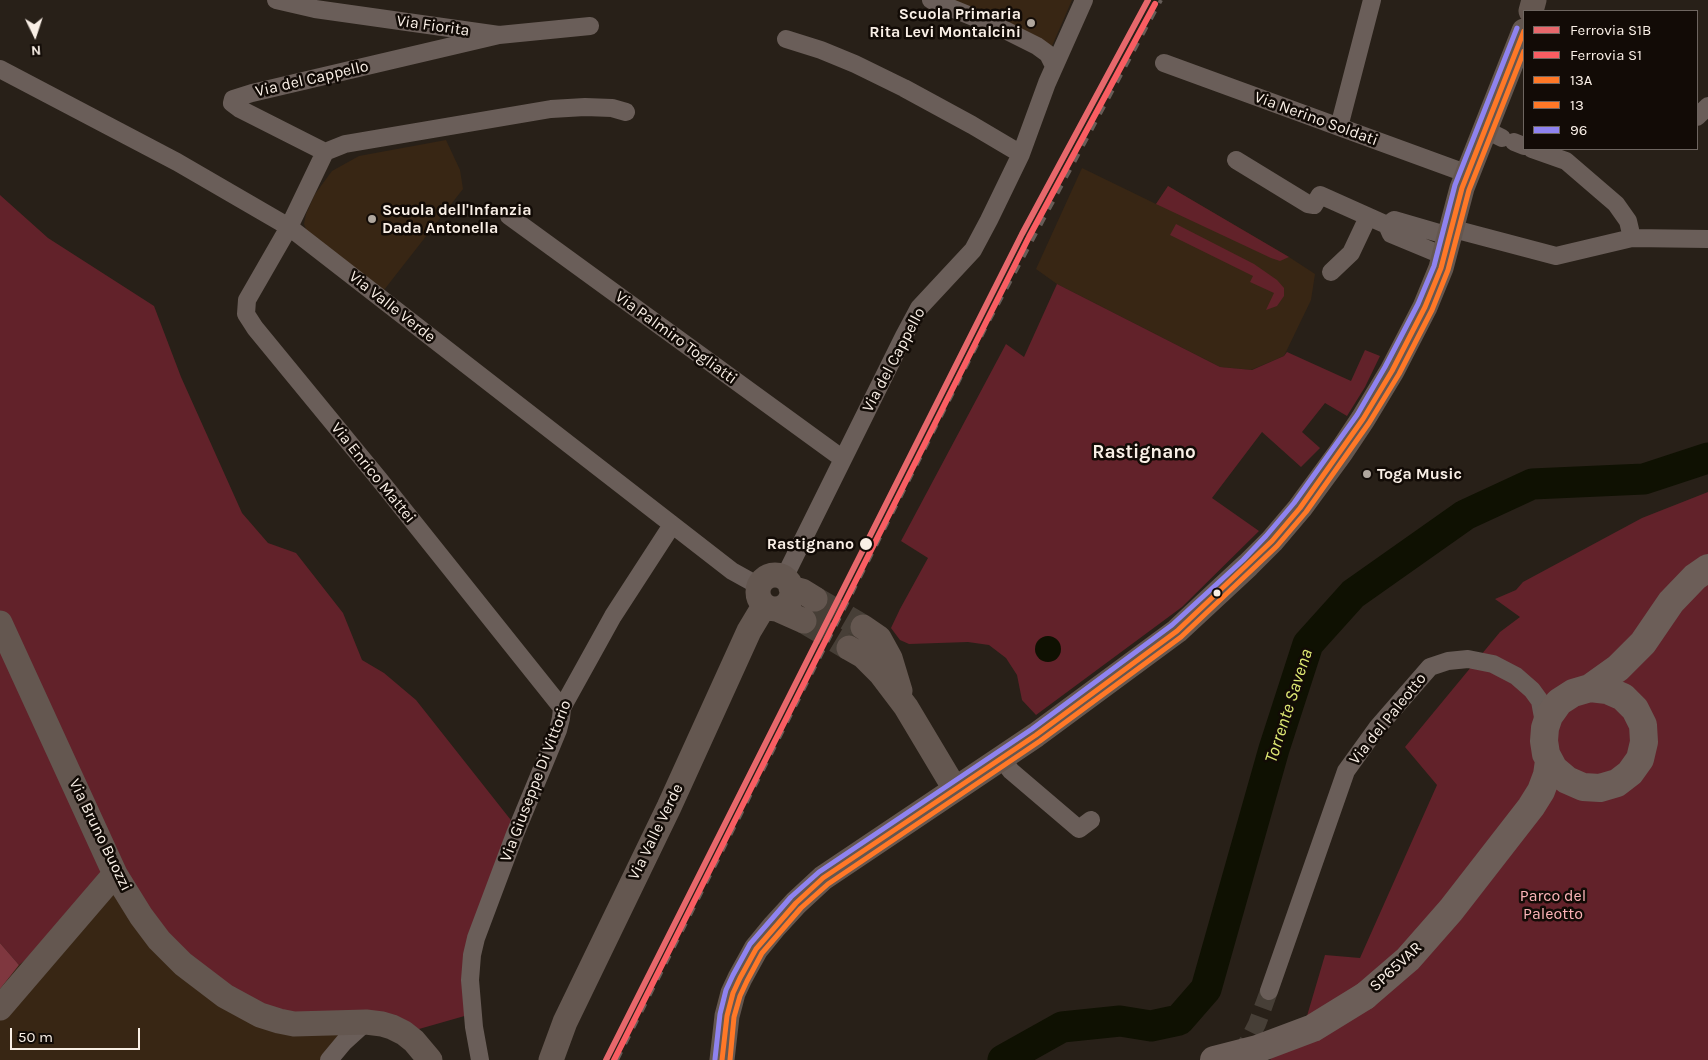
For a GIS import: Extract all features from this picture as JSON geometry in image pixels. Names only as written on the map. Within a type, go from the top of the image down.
[{"type":"main road","points":[[1583,787],[1567,780],[1554,769],[1549,760],[1544,741],[1545,728],[1549,716],[1559,702],[1618,668],[1643,643],[1671,602],[1695,577],[1708,568]]},
{"type":"main road","points":[[1531,807],[1556,793],[1583,787],[1600,788],[1617,783],[1630,773],[1635,766],[1640,758],[1644,742],[1643,725],[1635,709],[1632,694],[1636,663],[1643,643]]},
{"type":"main road","points":[[1582,690],[1608,690],[1623,697],[1635,709]]},
{"type":"main road","points":[[1531,807],[1541,791],[1549,760]]},
{"type":"main road","name":"SP65VAR","points":[[1214,1060],[1257,1050],[1312,1028],[1365,996],[1408,959],[1451,910],[1531,807]]},
{"type":"street","name":"Via Fiorita","points":[[276,0],[315,9],[499,35],[590,26]]},
{"type":"street","points":[[931,0],[1003,29],[1037,46],[1048,54],[1054,66]]},
{"type":"street","name":"Via del Cappello","points":[[788,583],[843,459],[919,308],[973,250],[1021,154],[1054,66],[1084,0]]},
{"type":"street","points":[[1339,127],[1372,0]]},
{"type":"street","name":"Via del Cappello","points":[[325,152],[240,108],[232,103],[233,100],[252,93],[499,35]]},
{"type":"street","points":[[722,1060],[727,1016],[733,993],[756,949],[796,903],[824,878],[1114,679],[1177,631],[1272,541],[1300,508],[1368,411],[1392,371],[1425,307],[1434,288],[1462,188],[1468,174],[1506,139],[1523,37]]},
{"type":"street","points":[[786,39],[838,57],[904,88],[1021,154]]},
{"type":"street","name":"Via Nerino Soldati","points":[[1164,63],[1468,174]]},
{"type":"street","name":"Via Valle Verde","points":[[0,69],[177,162],[289,227],[672,525],[732,571],[750,581],[767,600],[804,621]]},
{"type":"street","points":[[289,227],[325,152],[345,144],[585,106],[612,108],[626,112]]},
{"type":"street","points":[[1698,116],[1708,106]]},
{"type":"street","points":[[1535,150],[1566,161],[1616,204],[1628,221],[1632,238]]},
{"type":"street","points":[[1236,160],[1308,204],[1314,205],[1320,195],[1387,225],[1391,234],[1448,240],[1556,256],[1632,238],[1708,239]]},
{"type":"street","name":"Via Palmiro Togliatti","points":[[509,216],[843,459]]},
{"type":"street","points":[[1331,272],[1351,253],[1368,217]]},
{"type":"street","name":"Via Enrico Mattei","points":[[289,227],[247,300],[246,314],[255,328],[379,479],[562,708]]},
{"type":"street","name":"Via Giuseppe Di Vittorio","points":[[480,1060],[474,1027],[470,980],[472,955],[476,938],[515,834],[558,730],[562,708],[613,616],[672,525]]},
{"type":"street","points":[[788,583],[815,599]]},
{"type":"street","name":"Via Valle Verde","points":[[767,600],[782,608],[790,599],[788,583]]},
{"type":"street","name":"Via Valle Verde","points":[[551,1060],[564,1022],[669,807],[749,631],[767,600]]},
{"type":"street","name":"Via Bruno Buozzi","points":[[0,623],[115,874],[141,916],[159,940],[183,964],[225,996],[260,1014],[294,1024],[366,1022],[392,1027],[414,1041],[430,1060]]},
{"type":"street","points":[[862,627],[879,638],[890,658],[906,707]]},
{"type":"street","points":[[850,648],[863,656],[881,674],[906,707],[955,789]]},
{"type":"street","name":"Via del Paleotto","points":[[1269,991],[1346,771],[1377,728],[1430,667],[1448,661],[1468,659],[1493,664],[1516,676],[1532,690],[1540,701],[1545,728]]},
{"type":"street","points":[[1532,690],[1555,694],[1582,690]]},
{"type":"street","points":[[1001,758],[1011,771],[1080,829],[1091,820]]},
{"type":"street","points":[[0,1008],[115,874]]},
{"type":"street","points":[[329,1060],[344,1042],[366,1022]]},
{"type":"shaded area","name":"Scuola Primaria Rita Levi Montalcini","points":[[948,0],[1072,0],[1052,46]]},
{"type":"shaded area","name":"Scuola dell'Infanzia Dada Antonella","points":[[446,140],[460,170],[463,189],[384,290],[308,234],[304,224],[306,214],[315,194],[332,171],[359,156]]},
{"type":"shaded area","points":[[1082,168],[1156,204],[1168,186],[1315,274],[1311,300],[1284,356],[1251,370],[1220,367],[1057,284],[1036,269]]},
{"type":"shaded area","points":[[1048,636],[1057,640],[1061,649],[1057,658],[1048,662],[1039,658],[1035,649],[1039,640]]},
{"type":"shaded area","points":[[119,885],[357,1032],[335,1060],[0,1060],[0,989],[19,965]]},
{"type":"shaded area","points":[[0,943],[19,965],[0,989]]},
{"type":"green space","points":[[1168,186],[1289,257],[1280,261],[1271,258],[1156,204]]},
{"type":"green space","points":[[0,195],[48,238],[154,306],[181,377],[242,513],[268,543],[296,553],[343,613],[362,660],[384,673],[416,700],[514,824],[496,880],[468,1015],[412,1031],[249,1014],[119,885],[19,965],[0,943]]},
{"type":"green space","points":[[1176,224],[1254,264],[1277,280],[1284,288],[1284,296],[1277,306],[1266,310],[1274,293],[1250,282],[1253,276],[1170,235]]},
{"type":"green space","points":[[1057,284],[1220,367],[1252,370],[1284,356],[1287,352],[1351,381],[1365,350],[1380,356],[1365,387],[1347,416],[1325,403],[1302,432],[1320,448],[1301,467],[1262,432],[1212,498],[1259,531],[1182,607],[1036,715],[1022,700],[1017,675],[1006,658],[989,645],[968,642],[909,644],[900,640],[891,628],[928,558],[901,541],[1006,344],[1024,357]]},
{"type":"green space","name":"Parco del Paleotto","points":[[1708,492],[1708,1060],[1270,1060],[1307,1016],[1325,955],[1360,958],[1437,785],[1405,747],[1500,632],[1520,617],[1495,599],[1516,590],[1523,582],[1642,518]]},
{"type":"waterway","name":"Torrente Savena","points":[[1003,1060],[1062,1027],[1120,1021],[1151,1026],[1179,1020],[1206,989],[1274,749],[1308,644],[1353,594],[1465,515],[1532,484],[1644,479],[1708,458]]},
{"type":"tunnel","points":[[815,599],[863,627]]},
{"type":"tunnel","points":[[804,621],[849,648]]},
{"type":"tunnel","points":[[1240,1057],[1257,1024],[1269,991]]},
{"type":"railway","points":[[617,1060],[989,321],[1161,0]]},
{"type":"rail line","name":"S1B","points":[[606,1060],[1022,234],[1148,0]]},
{"type":"rail line","name":"S1","points":[[614,1060],[1029,237],[1155,4]]},
{"type":"transit line","name":"96","points":[[715,1059],[720,1014],[726,990],[733,975],[750,944],[791,897],[819,872],[1032,729],[1172,625],[1243,560],[1294,503],[1357,415],[1418,304],[1434,266],[1455,185],[1517,28]]},
{"type":"transit line","name":"13A","points":[[722,1060],[727,1016],[733,993],[740,978],[756,949],[796,903],[823,878],[1036,735],[1177,631],[1272,541],[1300,508],[1363,419],[1392,371],[1425,307],[1441,268],[1462,188],[1523,34]]},
{"type":"transit line","name":"13","points":[[730,1060],[734,1017],[747,981],[762,953],[801,908],[828,884],[1040,741],[1181,637],[1277,546],[1306,512],[1369,423],[1399,374],[1432,310],[1448,270],[1469,190],[1523,54]]},
{"type":"place","name":"Scuola Primaria Rita Levi Montalcini","points":[[1031,23]]},
{"type":"place","name":"Scuola dell'Infanzia Dada Antonella","points":[[372,219]]},
{"type":"place","name":"Toga Music","points":[[1367,474]]},
{"type":"place","name":"Rastignano","points":[[866,544]]},
{"type":"district","name":"Rastignano","points":[[1144,453]]}]
